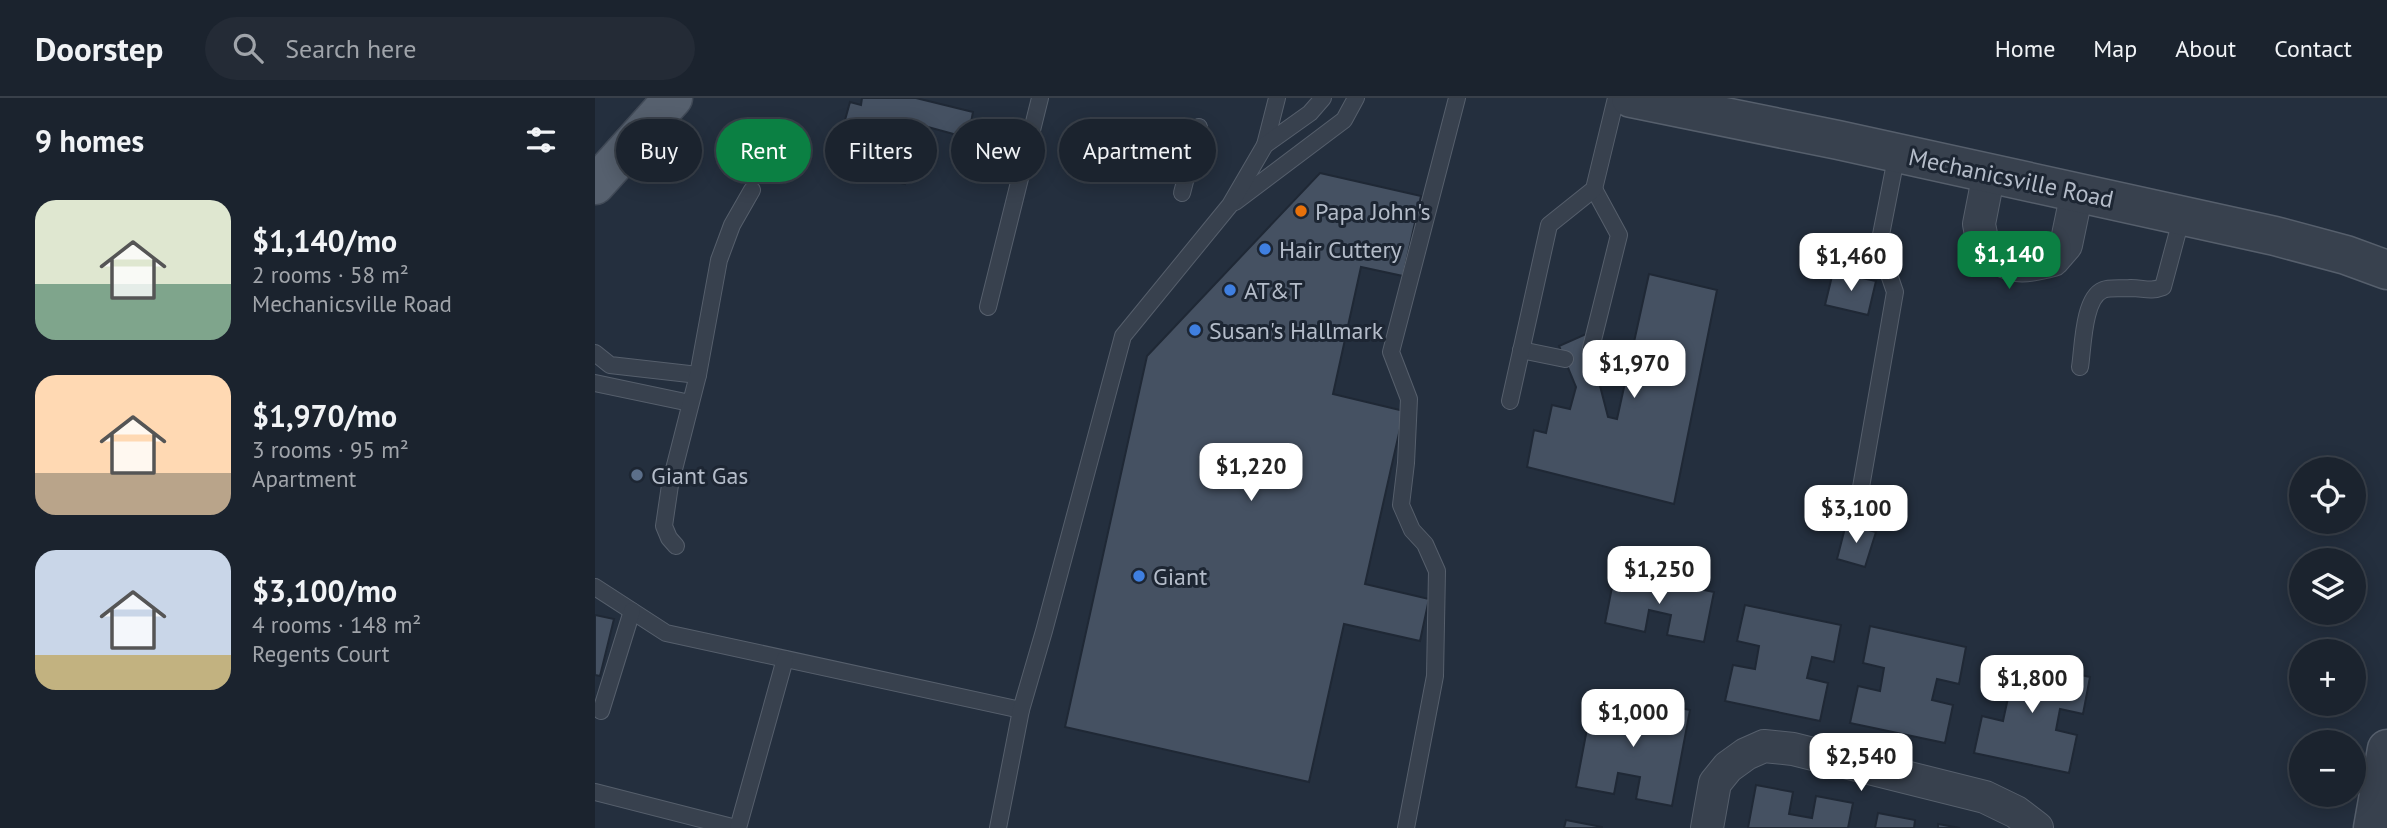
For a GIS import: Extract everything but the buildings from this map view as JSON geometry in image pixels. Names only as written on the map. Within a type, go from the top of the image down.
[{"type":"main road","points":[[597,182],[673,98]]},
{"type":"street","name":"Mechanicsville Road","points":[[1631,98],[1686,104],[2287,239],[2346,255],[2387,270]]},
{"type":"street","points":[[1989,173],[1979,224],[1984,250],[2020,267],[2053,261],[2066,245],[2077,192]]},
{"type":"street","points":[[1707,828],[1715,783],[1746,754],[1764,746],[1793,749],[1985,797],[2016,812],[2037,828]]},
{"type":"street","points":[[2373,828],[2387,749]]},
{"type":"lane","points":[[988,307],[1039,98]]},
{"type":"lane","points":[[998,828],[1021,710],[1123,336],[1230,205],[1265,145],[1277,98]]},
{"type":"lane","points":[[1265,145],[1310,113],[1322,98]]},
{"type":"lane","points":[[1230,205],[1344,120],[1356,98]]},
{"type":"lane","points":[[1406,828],[1435,676],[1437,571],[1425,544],[1412,530],[1401,505],[1409,399],[1391,352],[1457,98]]},
{"type":"lane","points":[[1510,401],[1549,225],[1594,189],[1616,98]]},
{"type":"lane","points":[[1860,493],[1895,292],[1879,245],[1896,153]]},
{"type":"lane","points":[[1182,193],[1185,182]]},
{"type":"lane","points":[[1591,348],[1619,235],[1594,189]]},
{"type":"lane","points":[[676,546],[664,526],[670,485],[698,375],[719,260],[732,225],[752,190]]},
{"type":"lane","points":[[2080,368],[2091,299],[2102,290],[2136,288],[2153,291],[2163,287],[2182,216]]},
{"type":"lane","points":[[1521,350],[1565,359]]},
{"type":"lane","points":[[595,353],[610,365],[698,375]]},
{"type":"lane","points":[[595,383],[690,403]]},
{"type":"lane","points":[[595,587],[666,633],[1021,710]]},
{"type":"lane","points":[[601,711],[632,611]]},
{"type":"lane","points":[[595,792],[737,828],[785,659]]},
{"type":"place","name":"Papa John's","points":[[1301,211]]},
{"type":"place","name":"Hair Cuttery","points":[[1265,249]]},
{"type":"place","name":"AT&T","points":[[1230,290]]},
{"type":"place","name":"Susan's Hallmark","points":[[1195,330]]},
{"type":"place","name":"Giant Gas","points":[[637,475]]},
{"type":"place","name":"Giant","points":[[1139,576]]}]
